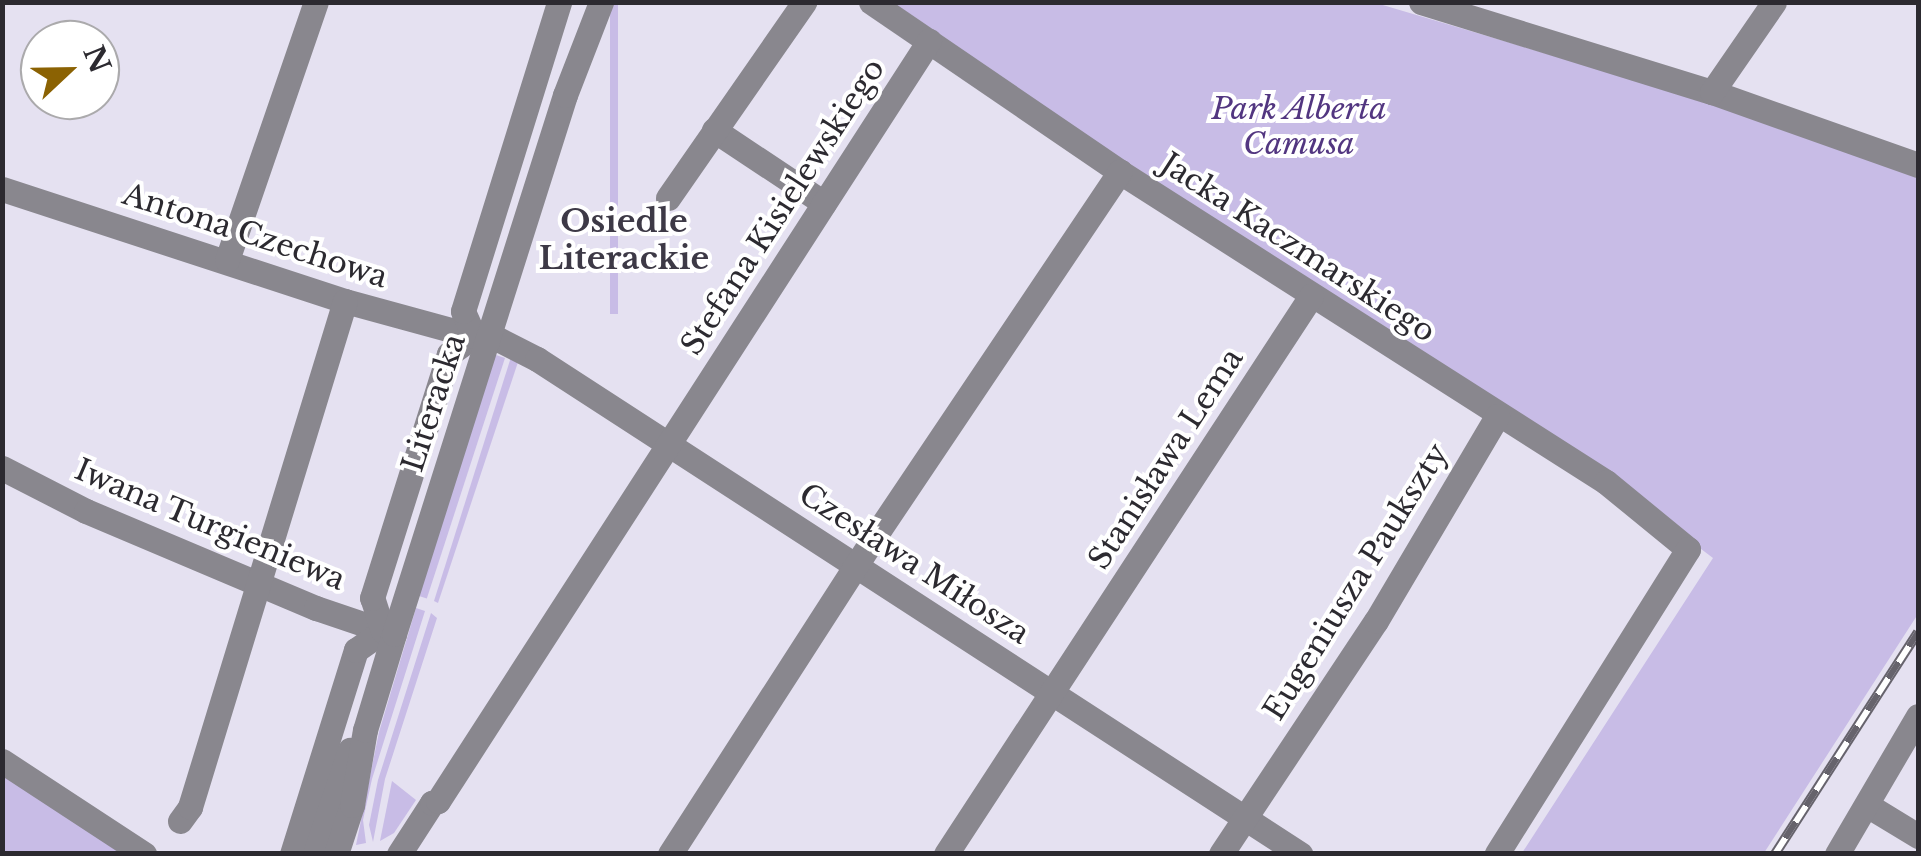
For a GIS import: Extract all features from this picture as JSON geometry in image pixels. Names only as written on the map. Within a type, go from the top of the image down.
[{"type":"street","points":[[336,854],[352,805],[389,632],[372,598],[449,354],[484,337],[463,310],[559,2]]},
{"type":"street","name":"Literacka","points":[[565,96],[588,2]]},
{"type":"street","name":"Literacka","points":[[484,337],[601,2]]},
{"type":"street","points":[[668,198],[804,2]]},
{"type":"street","name":"Jacka Kaczmarskiego","points":[[871,2],[1120,172],[1606,482],[1688,549],[1497,854]]},
{"type":"street","points":[[1421,2],[1489,12],[1918,165]]},
{"type":"street","points":[[1712,92],[1774,2]]},
{"type":"street","points":[[227,260],[256,163],[274,130],[308,4]]},
{"type":"street","name":"Stefana Kisielewskiego","points":[[399,854],[432,803],[438,801],[930,41]]},
{"type":"street","points":[[714,130],[824,203]]},
{"type":"street","points":[[670,854],[879,530],[1120,172]]},
{"type":"street","name":"Antona Czechowa","points":[[2,189],[345,302],[484,337]]},
{"type":"street","name":"Stanisława Lema","points":[[946,854],[1311,296]]},
{"type":"street","points":[[180,821],[190,807],[345,302]]},
{"type":"street","name":"Czesława Miłosza","points":[[484,337],[527,352],[1300,854]]},
{"type":"street","name":"Eugeniusza Paukszty","points":[[1221,853],[1376,621],[1497,416]]},
{"type":"street","name":"Iwana Turgieniewa","points":[[2,468],[86,511],[257,584],[389,632]]},
{"type":"street","points":[[292,854],[356,650],[389,632]]},
{"type":"street","points":[[1837,854],[1918,716]]},
{"type":"street","points":[[315,854],[349,751],[365,730]]},
{"type":"street","points":[[2,761],[144,854]]},
{"type":"street","points":[[1867,805],[1918,836]]},
{"type":"green space","points":[[610,3],[618,3],[618,314],[610,314]]},
{"type":"green space","name":"Park Alberta Camusa","points":[[885,3],[1376,3],[1713,103],[1918,175],[1918,614],[1764,853],[1522,853],[1713,558],[1569,449],[1336,302]]},
{"type":"green space","points":[[491,353],[505,358],[427,599],[413,594]]},
{"type":"green space","points":[[511,357],[519,359],[438,603],[434,601]]},
{"type":"green space","points":[[416,608],[425,611],[372,779],[363,820],[366,843],[356,845],[379,732]]},
{"type":"green space","points":[[431,613],[437,618],[385,779],[373,842],[369,825],[378,780]]},
{"type":"green space","points":[[2,772],[128,853],[3,853]]},
{"type":"green space","points":[[392,781],[416,800],[394,833],[380,841]]},
{"type":"railway","points":[[1775,854],[1918,632]]},
{"type":"district","name":"Osiedle Literackie","points":[[624,240]]}]
